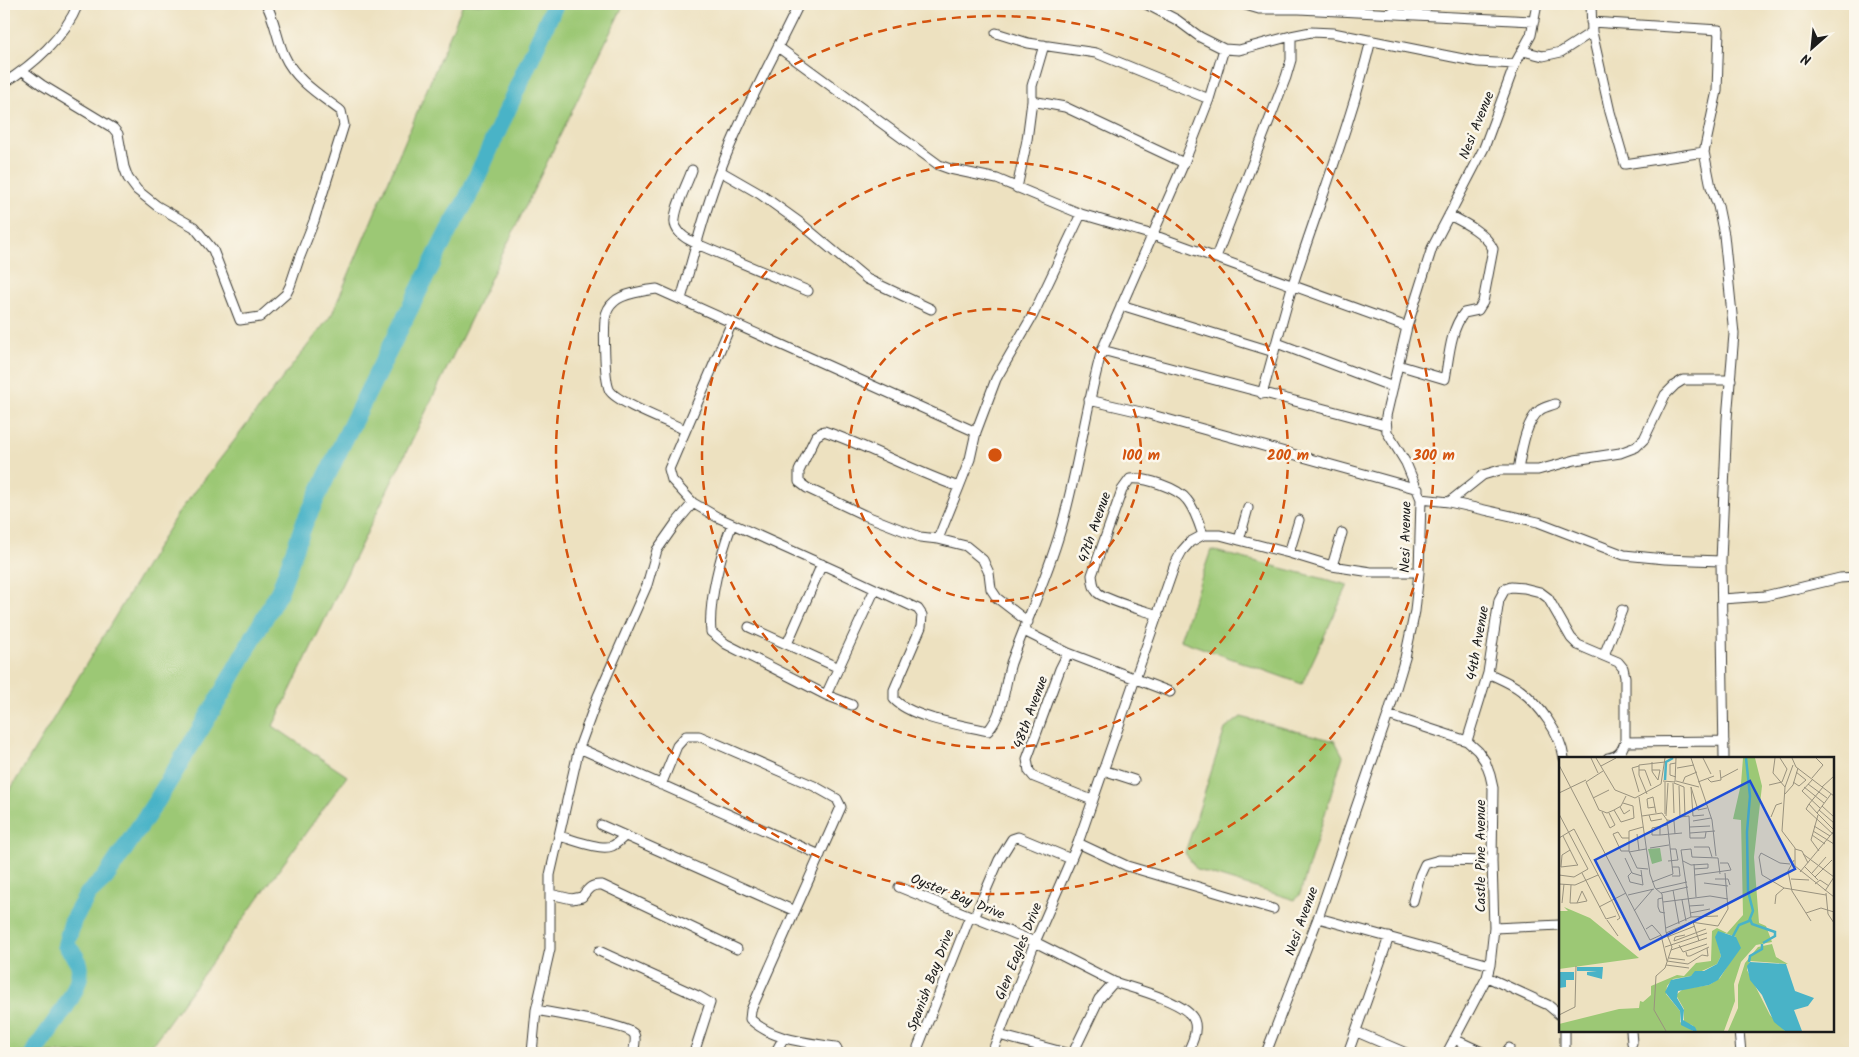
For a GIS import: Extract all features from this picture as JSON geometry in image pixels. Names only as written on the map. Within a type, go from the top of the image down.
[{"type":"street","points":[[4,83],[23,71],[56,38],[74,14],[78,4]]},
{"type":"street","points":[[23,71],[42,86],[113,128],[118,134],[128,178],[137,190],[157,206],[194,227],[213,250],[240,320],[260,317],[286,294],[290,286],[314,222],[344,125],[341,111],[314,92],[296,74],[284,57],[266,4]]},
{"type":"street","points":[[681,299],[720,171],[799,4]]},
{"type":"street","points":[[1146,4],[1177,20],[1200,37],[1224,49],[1239,50],[1311,32],[1333,33],[1478,62],[1514,64]]},
{"type":"street","points":[[1242,4],[1259,9],[1299,9],[1534,21]]},
{"type":"street","points":[[1393,14],[1395,4]]},
{"type":"street","name":"Nesi Avenue","points":[[1266,1053],[1318,918],[1388,714],[1409,638],[1419,572],[1421,500],[1406,463],[1387,432],[1385,425],[1408,326],[1432,248],[1484,148],[1514,64],[1524,51],[1530,35],[1537,4]]},
{"type":"street","points":[[1591,4],[1592,32],[1610,112],[1625,164],[1704,152]]},
{"type":"street","points":[[1591,22],[1719,30],[1717,91],[1704,152],[1724,235],[1734,334],[1732,380],[1727,419],[1721,561],[1724,757]]},
{"type":"street","points":[[1524,51],[1543,56],[1561,52],[1592,32]]},
{"type":"street","points":[[996,33],[1028,43],[1096,53],[1209,99]]},
{"type":"street","points":[[1216,257],[1286,77],[1291,60],[1291,36]]},
{"type":"street","points":[[1262,394],[1292,286],[1342,140],[1371,40]]},
{"type":"street","points":[[1017,188],[1027,140],[1032,86],[1044,45]]},
{"type":"street","points":[[778,47],[938,165],[997,179],[1082,214],[1153,235],[1408,326]]},
{"type":"street","points":[[732,322],[669,469],[672,480],[693,503],[732,524],[918,609],[922,616],[921,627],[894,690],[894,699],[900,706],[922,715],[988,731],[997,721],[1012,663],[1050,561],[1067,506],[1089,400],[1102,350],[1184,163],[1209,99],[1224,49]]},
{"type":"street","points":[[1032,101],[1065,107],[1184,163]]},
{"type":"street","points":[[692,170],[675,213],[675,225],[682,235],[697,244],[808,291]]},
{"type":"street","points":[[720,171],[760,194],[798,222],[867,279],[931,309]]},
{"type":"street","points":[[938,539],[970,460],[976,432],[996,379],[1033,315],[1082,214]]},
{"type":"street","points":[[1398,365],[1445,379],[1460,319],[1464,313],[1478,310],[1484,302],[1493,249],[1491,244],[1461,221],[1449,215]]},
{"type":"street","points":[[685,430],[615,396],[609,390],[605,356],[605,318],[608,309],[615,300],[644,290],[657,290],[681,299],[976,432]]},
{"type":"street","points":[[1121,305],[1276,347],[1393,387]]},
{"type":"street","points":[[1102,350],[1262,394],[1385,425]]},
{"type":"street","points":[[1449,502],[1483,475],[1500,470],[1538,470],[1575,460],[1620,453],[1636,447],[1644,439],[1665,395],[1675,385],[1683,380],[1732,380]]},
{"type":"street","points":[[1089,400],[1163,418],[1418,489]]},
{"type":"street","points":[[1518,470],[1524,440],[1532,422],[1539,411],[1555,404]]},
{"type":"street","points":[[959,487],[931,478],[844,438],[824,431],[816,436],[799,471],[800,482],[807,488],[864,515],[920,537],[966,546],[983,560],[989,573],[991,589],[997,598],[1026,626],[1068,653],[1170,692]]},
{"type":"street","name":"47th Avenue","points":[[1158,615],[1111,599],[1098,593],[1093,586],[1092,575],[1122,490],[1130,479],[1136,478],[1158,483],[1181,494],[1194,509],[1203,535]]},
{"type":"street","points":[[1421,500],[1449,502],[1538,522],[1624,555],[1721,561]]},
{"type":"street","points":[[532,1053],[536,1010],[550,949],[550,875],[579,748],[598,696],[647,585],[657,550],[693,503]]},
{"type":"street","points":[[1239,540],[1248,508]]},
{"type":"street","points":[[1288,553],[1298,520]]},
{"type":"street","points":[[732,524],[721,558],[710,619],[711,632],[726,644],[852,705]]},
{"type":"street","points":[[1332,566],[1342,533]]},
{"type":"street","points":[[1203,535],[1220,535],[1332,566],[1371,572],[1419,572]]},
{"type":"street","name":"Glen Eagles Drive","points":[[992,1053],[1035,942],[1078,843],[1175,564],[1182,551],[1190,542],[1203,535]]},
{"type":"street","points":[[787,644],[822,564]]},
{"type":"street","points":[[1722,599],[1765,596],[1840,578],[1855,577]]},
{"type":"street","name":"44th Avenue","points":[[1467,741],[1488,673],[1499,600],[1505,589],[1511,587],[1540,592],[1548,598],[1571,638],[1578,645],[1618,662],[1623,668],[1625,677],[1625,742]]},
{"type":"street","points":[[826,694],[875,589]]},
{"type":"street","points":[[1604,655],[1622,610]]},
{"type":"street","points":[[749,627],[839,668]]},
{"type":"street","name":"48th Avenue","points":[[1068,653],[1060,669],[1027,759],[1029,771],[1034,777],[1092,800]]},
{"type":"street","points":[[1488,673],[1519,689],[1536,704],[1548,720],[1563,750],[1564,757]]},
{"type":"street","name":"Castle Pine Avenue","points":[[1388,714],[1467,741],[1485,761],[1493,788],[1492,861],[1494,928],[1490,966],[1487,977],[1447,1053]]},
{"type":"street","points":[[661,785],[677,746],[686,736],[699,736],[814,786],[837,799],[841,807],[751,1010],[750,1019],[758,1027],[782,1039],[836,1047],[839,1053]]},
{"type":"street","points":[[1615,757],[1621,751],[1625,742],[1724,742]]},
{"type":"street","points":[[579,748],[820,855]]},
{"type":"street","points":[[1103,770],[1134,780]]},
{"type":"street","points":[[601,825],[795,911]]},
{"type":"street","points":[[560,836],[592,845],[608,847],[614,845],[625,836]]},
{"type":"street","points":[[972,917],[999,860],[1012,838],[1018,837],[1071,859]]},
{"type":"street","points":[[1078,843],[1127,866],[1273,909]]},
{"type":"street","points":[[1413,901],[1425,864],[1439,860],[1492,861]]},
{"type":"street","points":[[550,894],[572,899],[582,897],[594,884],[602,885],[737,949]]},
{"type":"street","name":"Oyster Bay Drive","points":[[899,886],[1035,942],[1114,982],[1160,997],[1188,1011],[1194,1020],[1195,1035],[1187,1053]]},
{"type":"street","name":"Spanish Bay Drive","points":[[920,1053],[918,1047],[972,917]]},
{"type":"street","points":[[1318,918],[1490,966]]},
{"type":"street","points":[[1494,928],[1559,925]]},
{"type":"street","points":[[1348,1053],[1389,937]]},
{"type":"street","points":[[599,950],[710,1003],[694,1053]]},
{"type":"street","points":[[1487,977],[1548,1006],[1559,1014]]},
{"type":"street","points":[[1073,1053],[1099,999],[1114,982]]},
{"type":"street","points":[[536,1010],[592,1021],[633,1033],[635,1036],[634,1053]]},
{"type":"street","points":[[1357,1032],[1406,1053]]},
{"type":"street","points":[[1565,1032],[1566,1053]]},
{"type":"street","points":[[1631,1032],[1632,1043]]},
{"type":"street","points":[[1739,1032],[1741,1053]]},
{"type":"street","points":[[999,1035],[1066,1053]]},
{"type":"street","points":[[775,1053],[782,1039]]},
{"type":"street","points":[[1454,1039],[1484,1053]]},
{"type":"green space","points":[[463,4],[624,4],[273,726],[347,776],[146,1053],[4,1053],[4,800],[176,516],[332,314]]},
{"type":"green space","points":[[1211,550],[1348,585],[1302,684],[1180,640]]},
{"type":"green space","points":[[1241,717],[1335,741],[1343,756],[1300,894],[1295,900],[1197,870],[1185,853],[1225,729]]},
{"type":"waterway","points":[[34,1053],[71,997],[80,974],[76,957],[66,945],[73,920],[88,894],[105,878],[156,802],[217,702],[280,590],[304,524],[449,230],[467,199],[555,4]]}]
